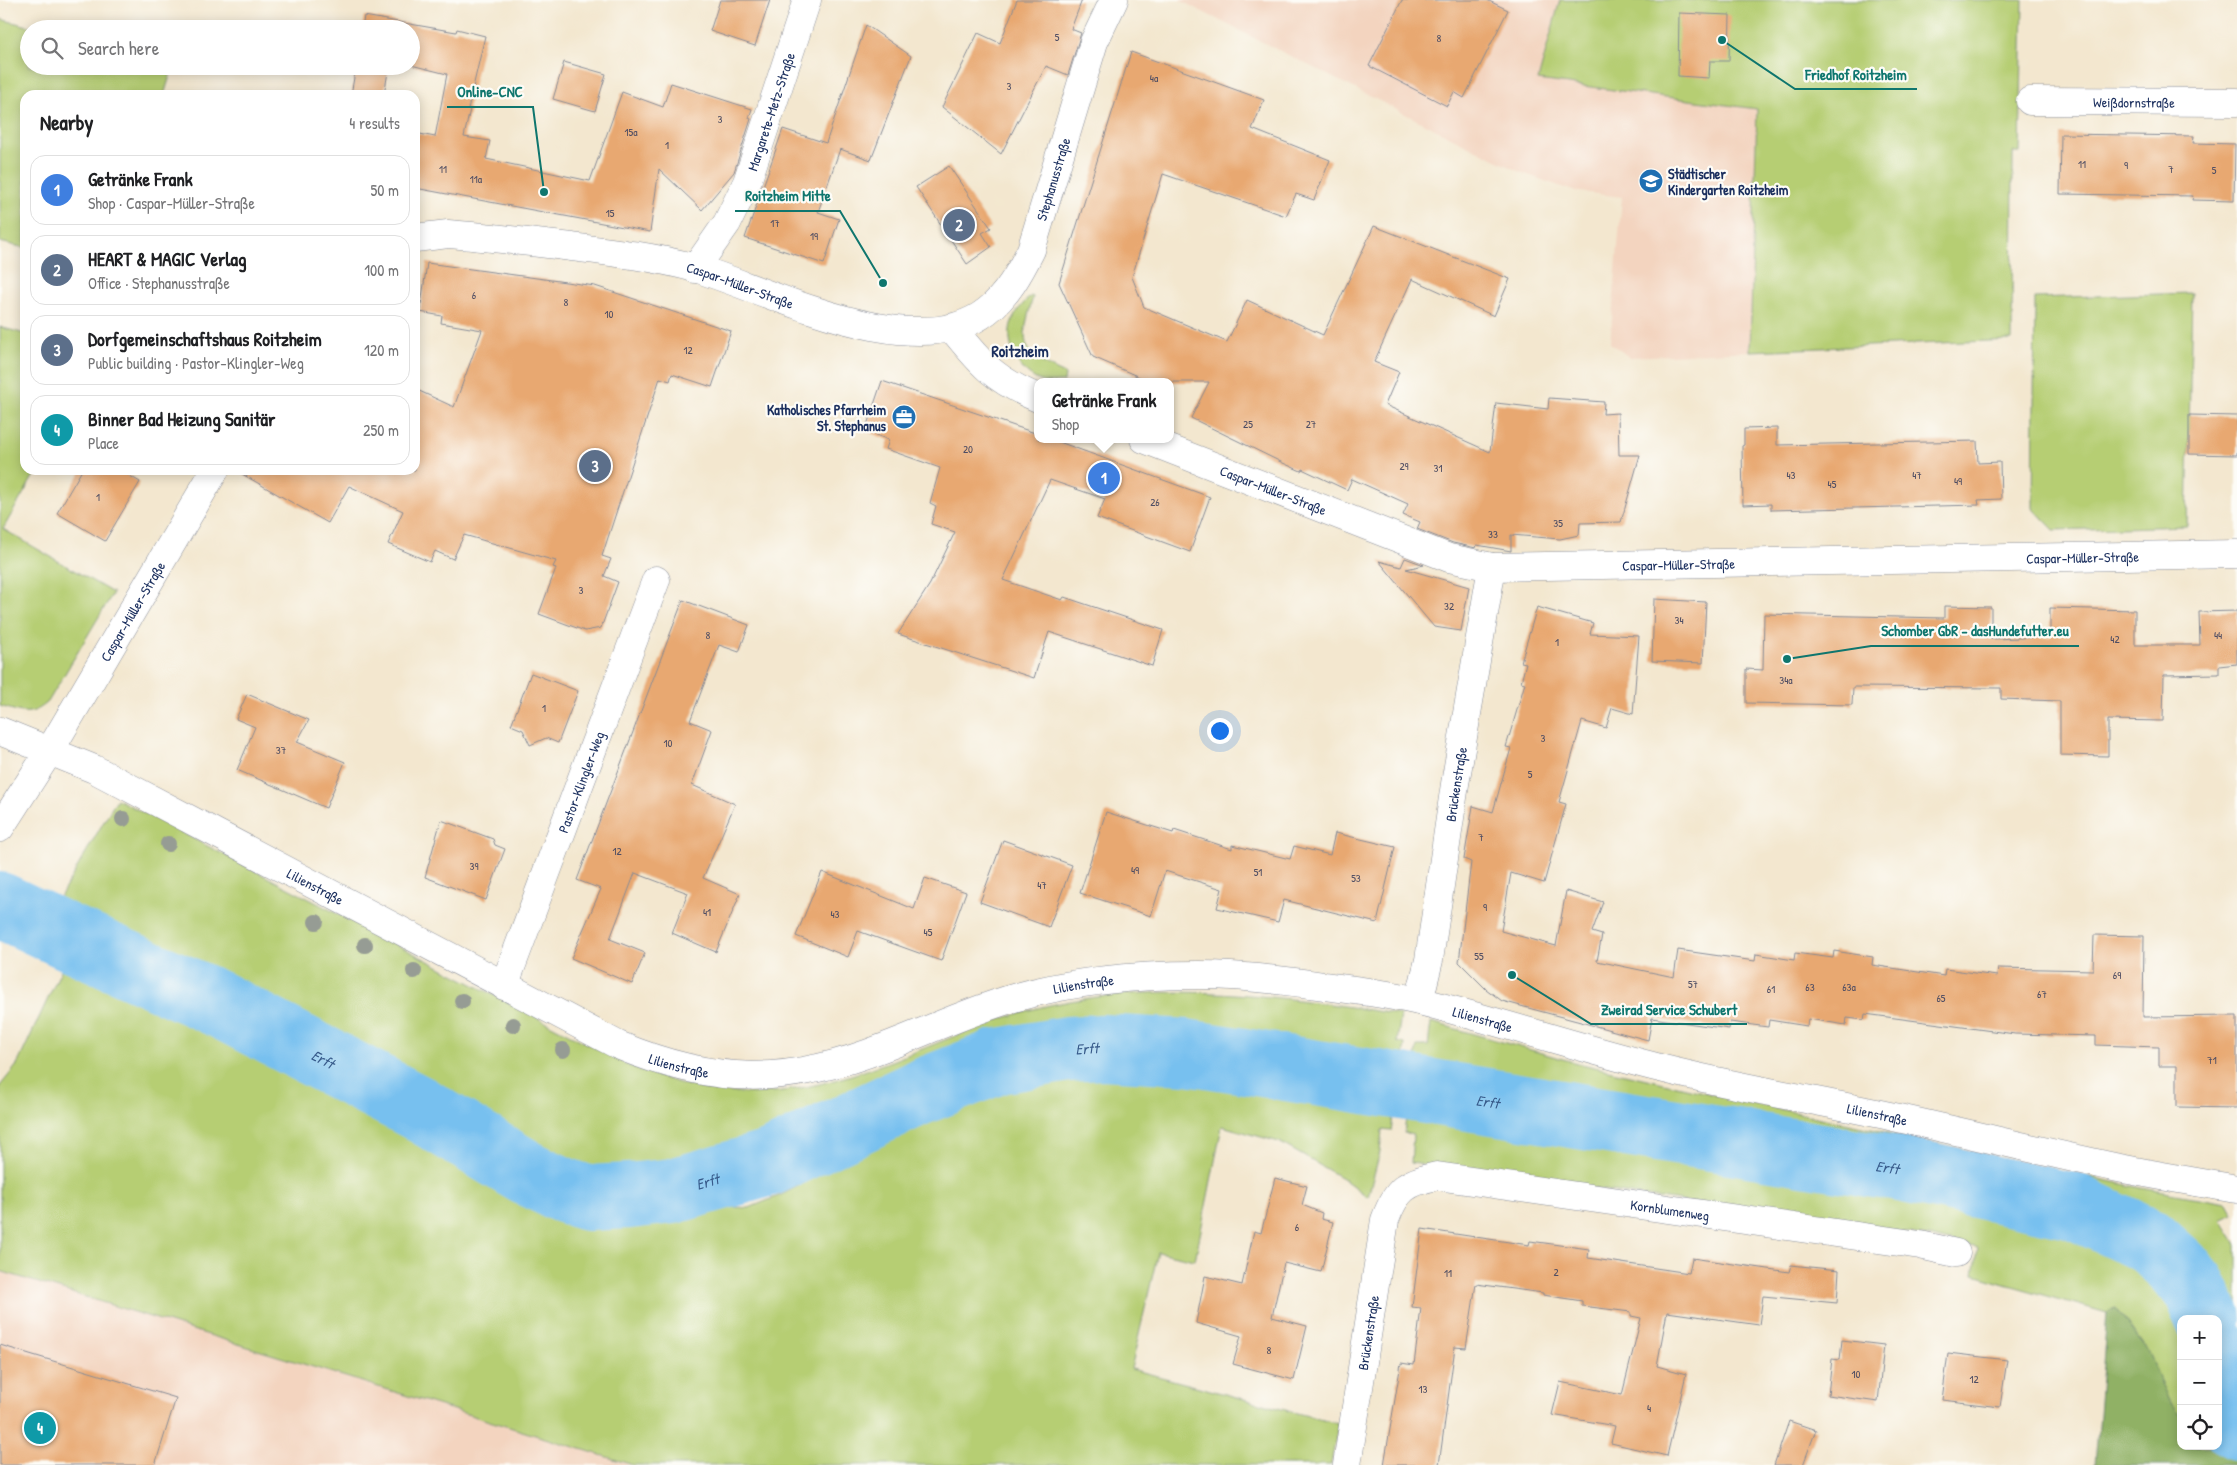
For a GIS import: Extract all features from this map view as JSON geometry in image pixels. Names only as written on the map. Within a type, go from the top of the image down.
[{"type":"street","name":"Margarete-Metz-Straße","points":[[695,268],[727,223],[747,182],[807,0]]},
{"type":"street","name":"Stephanusstraße","points":[[952,328],[967,323],[986,312],[1000,300],[1021,269],[1031,250],[1094,42],[1114,0]]},
{"type":"street","name":"Weißdornstraße","points":[[2030,101],[2237,102]]},
{"type":"street","name":"Caspar-Müller-Straße","points":[[420,237],[448,234],[484,237],[647,257],[695,268],[752,290],[879,328],[923,331],[952,328]]},
{"type":"street","points":[[952,328],[974,355],[995,376],[1034,396]]},
{"type":"street","name":"Caspar-Müller-Straße","points":[[1154,443],[1449,558],[1492,567],[2237,554]]},
{"type":"street","name":"Caspar-Müller-Straße","points":[[0,828],[49,752],[212,475]]},
{"type":"street","name":"Brückenstraße","points":[[1419,1002],[1429,960],[1455,784],[1492,567]]},
{"type":"street","name":"Pastor-Klingler-Weg","points":[[504,986],[656,580]]},
{"type":"street","name":"Lilienstraße","points":[[0,730],[49,752],[94,769],[618,1045],[694,1071],[741,1077],[794,1074],[849,1060],[970,1012],[1018,997],[1065,986],[1115,978],[1205,975],[1257,978],[1353,990],[1419,1002],[1580,1048],[1671,1071],[1890,1116],[2117,1168],[2237,1189]]},
{"type":"street","name":"Kornblumenweg","points":[[1392,1201],[1403,1189],[1412,1183],[1437,1176],[1910,1243],[1956,1253]]},
{"type":"street","name":"Brückenstraße","points":[[1347,1465],[1381,1242],[1385,1220],[1392,1201]]},
{"type":"shaded area","name":"Städtischer Kindergarten Roitzheim","points":[[1179,0],[1560,0],[1538,80],[1757,109],[1750,351],[1629,357],[1610,343],[1622,197],[1573,191],[1520,172]]},
{"type":"shaded area","points":[[0,1271],[298,1363],[633,1465],[0,1465]]},
{"type":"green space","points":[[1560,0],[2023,0],[2020,152],[2013,152],[2012,340],[1750,351],[1757,109],[1538,80]]},
{"type":"green space","points":[[0,19],[20,24],[20,75],[170,75],[166,90],[20,90],[20,247],[0,242]]},
{"type":"green space","points":[[2192,293],[2187,526],[2054,530],[2033,508],[2035,298]]},
{"type":"green space","points":[[1031,296],[1033,297],[1025,335],[1026,344],[1030,352],[1048,366],[1063,373],[1065,378],[1034,378],[1021,367],[1016,359],[1010,342],[1011,324]]},
{"type":"green space","points":[[0,327],[20,333],[20,475],[34,475],[3,529],[113,593],[48,702],[30,712],[20,712],[0,706]]},
{"type":"green space","points":[[117,799],[630,1066],[669,1080],[700,1088],[754,1093],[797,1089],[840,1078],[1008,1017],[1050,1005],[1094,997],[1137,993],[1181,992],[1270,997],[1401,1015],[1397,1042],[1405,1044],[1401,1070],[1175,1034],[1131,1031],[1087,1032],[1006,1048],[958,1062],[794,1130],[674,1167],[600,1184],[577,1178],[527,1154],[288,1027],[53,909]]},
{"type":"green space","points":[[70,951],[196,1008],[368,1097],[396,1108],[521,1190],[552,1206],[570,1213],[584,1215],[658,1219],[705,1205],[749,1208],[802,1184],[875,1136],[917,1114],[1023,1070],[1064,1063],[1100,1062],[1222,1074],[1319,1092],[1396,1098],[1391,1131],[1382,1130],[1380,1152],[1368,1197],[1342,1178],[1279,1142],[1222,1126],[1195,1260],[1158,1252],[1131,1369],[1338,1424],[1331,1465],[633,1465],[0,1271],[0,1086],[17,1065]]},
{"type":"green space","points":[[1431,1022],[1577,1063],[1729,1098],[2141,1188],[2227,1203],[2233,1214],[2221,1220],[2237,1245],[2237,1343],[2235,1347],[2222,1315],[2202,1282],[2180,1254],[2167,1242],[2134,1220],[2076,1196],[1917,1157],[1838,1141],[1771,1130],[1647,1114],[1498,1089],[1412,1078],[1417,1046],[1428,1046]]},
{"type":"green space","points":[[1407,1111],[1451,1115],[1598,1139],[1657,1141],[1919,1191],[1986,1198],[2059,1216],[2127,1246],[2156,1266],[2179,1288],[2186,1299],[2192,1315],[2177,1315],[2177,1411],[2169,1401],[2117,1309],[2107,1313],[1974,1275],[1978,1248],[1929,1236],[1411,1163],[1413,1135],[1404,1133]]},
{"type":"green space","points":[[2117,1309],[2146,1349],[2169,1401],[2177,1411],[2177,1450],[2222,1450],[2222,1397],[2237,1343],[2237,1465],[2095,1465],[2107,1313]]},
{"type":"building","points":[[720,0],[770,0],[755,46],[710,31]]},
{"type":"building","points":[[1017,0],[1082,0],[1071,29],[1081,33],[1068,75],[1046,66],[1001,154],[942,107],[978,33],[1000,43]]},
{"type":"building","points":[[1402,0],[1487,0],[1508,10],[1464,98],[1454,92],[1447,106],[1369,66]]},
{"type":"building","points":[[1679,13],[1730,15],[1729,61],[1710,61],[1709,78],[1678,76]]},
{"type":"building","points":[[364,16],[387,20],[363,20]]},
{"type":"building","points":[[866,25],[911,56],[871,160],[840,149],[818,212],[839,219],[824,264],[745,238],[783,129],[826,143]]},
{"type":"building","points":[[420,26],[456,32],[457,29],[485,36],[468,109],[470,109],[464,137],[490,141],[486,159],[590,181],[622,92],[663,107],[671,83],[752,109],[749,118],[751,119],[734,172],[702,210],[659,169],[650,232],[420,189],[420,134],[435,137],[447,74],[420,67]]},
{"type":"building","points":[[1131,52],[1264,100],[1252,129],[1330,160],[1314,200],[1296,194],[1286,216],[1163,174],[1132,277],[1144,307],[1227,342],[1247,300],[1323,335],[1374,226],[1510,279],[1494,316],[1412,279],[1374,362],[1399,372],[1385,405],[1490,452],[1496,403],[1548,409],[1549,398],[1604,402],[1603,414],[1618,413],[1619,455],[1640,455],[1621,522],[1580,523],[1579,535],[1560,539],[1511,535],[1511,551],[1477,545],[1476,548],[1453,543],[1417,529],[1420,522],[1403,515],[1408,504],[1352,479],[1347,490],[1302,469],[1301,471],[1283,463],[1191,418],[1209,382],[1174,382],[1174,378],[1142,378],[1093,357],[1059,283]]},
{"type":"building","points":[[564,62],[606,74],[595,111],[553,99]]},
{"type":"building","points":[[354,75],[387,75],[385,90],[352,90]]},
{"type":"building","points":[[2061,134],[2194,136],[2193,143],[2235,144],[2234,201],[2192,200],[2193,196],[2060,194]]},
{"type":"building","points":[[949,166],[991,228],[982,233],[991,247],[967,264],[916,187]]},
{"type":"building","points":[[427,263],[595,286],[731,331],[712,387],[672,374],[670,381],[660,378],[602,556],[611,559],[604,576],[618,582],[601,628],[585,631],[539,614],[556,568],[553,567],[556,561],[464,535],[453,559],[435,551],[430,562],[388,544],[403,511],[349,486],[328,523],[244,475],[420,475],[420,391],[454,407],[482,330],[441,323],[442,316],[420,312]]},
{"type":"building","points":[[882,381],[1034,433],[1034,443],[1062,443],[1210,497],[1190,552],[1097,518],[1105,499],[1050,480],[1003,580],[1062,600],[1064,597],[1163,630],[1152,666],[1049,632],[1034,678],[898,634],[930,584],[955,532],[931,524],[936,506],[930,503],[940,468],[886,449],[889,440],[865,431]]},
{"type":"building","points":[[2189,415],[2237,416],[2237,455],[2189,454]]},
{"type":"building","points":[[1777,428],[1777,445],[1977,441],[1978,463],[2000,462],[2001,499],[1978,500],[1979,505],[1771,510],[1771,504],[1743,505],[1742,446],[1744,445],[1744,429]]},
{"type":"building","points":[[79,475],[128,475],[140,482],[105,541],[57,513]]},
{"type":"building","points":[[1405,558],[1424,565],[1406,569],[1469,587],[1461,631],[1434,627],[1379,561],[1401,567]]},
{"type":"building","points":[[1654,599],[1706,602],[1703,663],[1652,661]]},
{"type":"building","points":[[683,600],[749,625],[739,652],[719,645],[690,721],[712,730],[692,785],[735,804],[703,878],[740,894],[716,952],[672,933],[688,893],[635,873],[610,939],[645,953],[632,984],[571,958],[601,889],[577,880]]},
{"type":"building","points":[[1944,606],[1991,607],[1991,639],[2050,637],[2050,608],[2135,610],[2135,645],[2200,645],[2199,612],[2237,611],[2237,664],[2219,666],[2219,674],[2164,675],[2163,721],[2108,720],[2108,756],[2060,755],[2060,701],[2001,699],[2001,688],[1853,687],[1852,705],[1746,703],[1746,669],[1763,670],[1764,614],[1944,618]]},
{"type":"building","points":[[1537,607],[1593,623],[1590,634],[1639,636],[1633,714],[1612,708],[1606,728],[1582,721],[1559,802],[1566,804],[1544,883],[1511,873],[1501,931],[1556,946],[1566,891],[1603,902],[1592,932],[1602,935],[1597,961],[1674,977],[1678,950],[1755,961],[1756,954],[1794,960],[1795,953],[1833,958],[1834,951],[1873,957],[1872,965],[1944,976],[1945,969],[1997,976],[1998,968],[2093,970],[2094,935],[2144,936],[2143,1017],[2237,1016],[2237,1108],[2177,1107],[2177,1066],[2159,1066],[2159,1047],[2096,1045],[2096,1036],[2015,1034],[1865,1014],[1864,1020],[1847,1018],[1846,1025],[1808,1019],[1807,1026],[1769,1020],[1768,1027],[1730,1022],[1729,1029],[1652,1018],[1648,1040],[1502,1001],[1486,989],[1459,962],[1471,862],[1464,859],[1473,806],[1493,812],[1511,748],[1506,747],[1525,683],[1521,682],[1526,663],[1521,662]]},
{"type":"building","points":[[531,673],[578,691],[558,743],[546,738],[530,745],[523,730],[511,725]]},
{"type":"building","points":[[247,694],[309,720],[297,742],[345,762],[326,808],[237,770],[255,727],[236,719]]},
{"type":"building","points":[[1106,812],[1173,833],[1174,830],[1232,849],[1232,845],[1290,859],[1294,846],[1330,855],[1335,833],[1395,847],[1377,923],[1284,900],[1278,922],[1217,908],[1222,889],[1165,871],[1151,916],[1080,893]]},
{"type":"building","points":[[441,820],[493,839],[495,845],[505,849],[486,900],[425,877]]},
{"type":"building","points":[[1003,840],[1072,865],[1049,927],[980,902]]},
{"type":"building","points":[[822,872],[914,909],[925,878],[966,892],[941,961],[858,931],[848,957],[796,936]]},
{"type":"building","points":[[1275,1178],[1307,1186],[1302,1205],[1322,1213],[1321,1219],[1333,1222],[1321,1272],[1284,1263],[1272,1317],[1307,1326],[1294,1380],[1233,1364],[1241,1336],[1196,1323],[1205,1276],[1242,1285],[1254,1231],[1261,1233]]},
{"type":"building","points":[[1422,1229],[1529,1245],[1530,1241],[1589,1249],[1588,1258],[1689,1273],[1692,1258],[1789,1272],[1791,1265],[1839,1270],[1837,1303],[1763,1296],[1759,1325],[1667,1312],[1657,1366],[1686,1374],[1667,1456],[1611,1443],[1615,1426],[1552,1415],[1560,1382],[1622,1395],[1641,1318],[1631,1316],[1631,1312],[1582,1306],[1582,1301],[1543,1295],[1543,1293],[1476,1284],[1466,1348],[1455,1347],[1439,1465],[1384,1465],[1401,1363],[1414,1365],[1421,1308],[1412,1307]]},
{"type":"building","points":[[1842,1340],[1884,1345],[1878,1402],[1828,1395],[1832,1359],[1840,1360]]},
{"type":"building","points":[[0,1345],[176,1398],[155,1465],[0,1465]]},
{"type":"building","points":[[1948,1353],[2007,1360],[2000,1407],[1942,1400]]},
{"type":"building","points":[[1789,1421],[1816,1430],[1803,1465],[1774,1465]]},
{"type":"waterway","name":"Erft","points":[[0,905],[218,1004],[418,1108],[527,1173],[563,1190],[587,1198],[673,1191],[770,1163],[918,1093],[999,1061],[1068,1049],[1103,1047],[1186,1052],[1900,1169],[2074,1206],[2149,1241],[2178,1267],[2193,1285],[2206,1315]]},
{"type":"waterway","name":"Erft","points":[[2222,1360],[2237,1428]]},
{"type":"place","name":"Friedhof Roitzheim","points":[[1722,40]]},
{"type":"place","name":"Städtischer Kindergarten Roitzheim","points":[[1651,181]]},
{"type":"place","name":"Online-CNC","points":[[544,192]]},
{"type":"place","name":"HEART & MAGIC Verlag","points":[[959,225]]},
{"type":"place","name":"Roitzheim Mitte","points":[[883,283]]},
{"type":"place","name":"Katholisches Pfarrheim St. Stephanus","points":[[904,417]]},
{"type":"place","name":"Dorfgemeinschaftshaus Roitzheim","points":[[595,466]]},
{"type":"place","name":"Getränke Frank","points":[[1104,478]]},
{"type":"place","name":"Schomber GbR - dasHundefutter.eu","points":[[1787,659]]},
{"type":"place","name":"Zweirad Service Schubert","points":[[1512,975]]},
{"type":"place","name":"Binner Bad Heizung Sanitär","points":[[40,1428]]},
{"type":"district","name":"Roitzheim","points":[[1020,351]]}]
